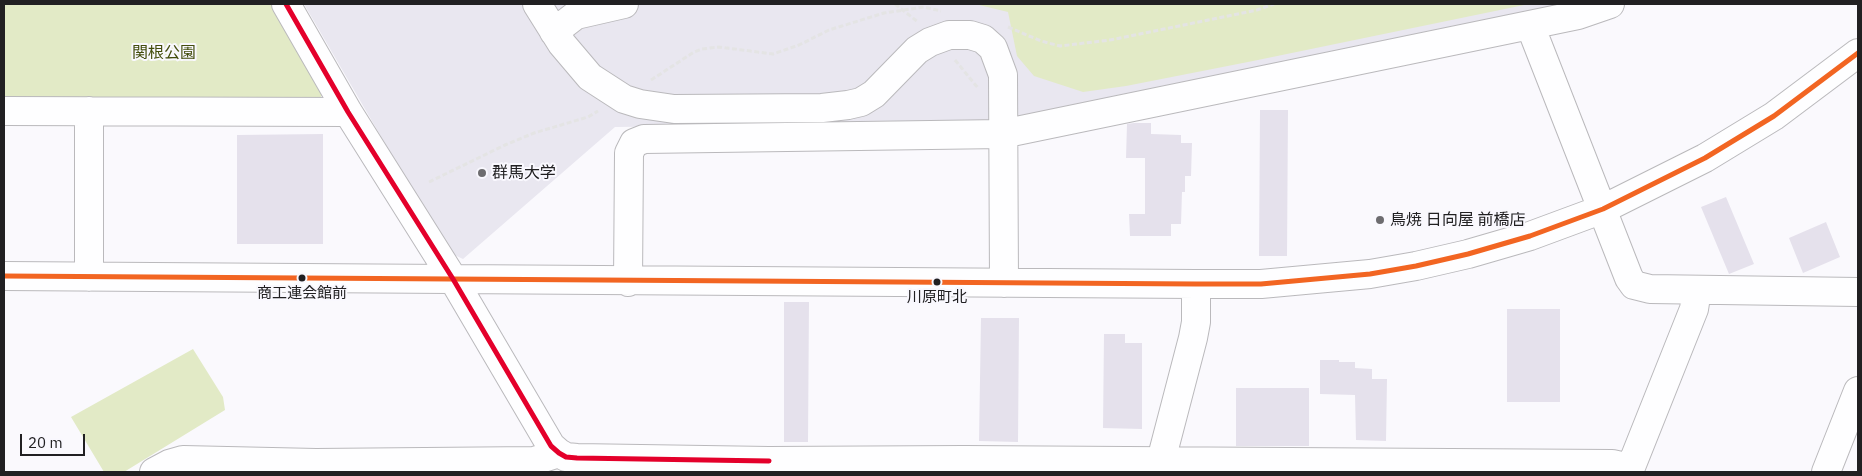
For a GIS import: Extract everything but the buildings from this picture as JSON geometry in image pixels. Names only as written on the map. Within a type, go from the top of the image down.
[{"type":"street","points":[[286,4],[348,112],[453,279],[552,446],[566,457],[769,467],[1358,468],[1612,464],[1629,470],[1694,309],[1697,290]]},
{"type":"street","points":[[537,4],[575,62],[590,77],[621,98],[640,104],[674,110],[822,108],[848,105],[861,102],[874,94],[888,82],[912,55],[930,42],[949,35],[970,35],[984,39],[993,48],[1000,62],[1003,75],[1004,283]]},
{"type":"street","points":[[554,32],[574,9],[624,4]]},
{"type":"street","points":[[628,282],[629,153],[630,148],[638,141],[644,139],[1002,134],[1578,15],[1610,4]]},
{"type":"street","points":[[1530,25],[1629,278],[1634,285],[1650,289],[1858,292]]},
{"type":"street","points":[[4,276],[628,282],[1261,284],[1370,274],[1468,254],[1530,236],[1603,209],[1653,185],[1728,144],[1774,116],[1858,53]]},
{"type":"street","points":[[4,111],[348,112]]},
{"type":"street","points":[[89,111],[89,277]]},
{"type":"street","points":[[1159,467],[1193,338],[1196,322],[1196,284]]},
{"type":"street","points":[[1826,472],[1858,391]]},
{"type":"street","points":[[154,472],[169,464],[183,460],[315,468],[534,461],[559,453]]},
{"type":"path","points":[[895,4],[921,24]]},
{"type":"path","points":[[1001,25],[1041,41],[1060,46],[1110,40],[1257,10],[1274,4]]},
{"type":"path","points":[[429,182],[534,133],[588,117],[694,52],[702,49],[719,47],[773,54],[799,45],[838,26],[884,13],[924,7],[950,13]]},
{"type":"path","points":[[950,56],[982,91]]},
{"type":"shaded area","name":"群馬大学","points":[[304,4],[1569,4],[1003,123],[615,127],[463,259],[448,252]]},
{"type":"green space","name":"関根公園","points":[[4,4],[275,4],[325,90],[317,103],[4,102]]},
{"type":"green space","points":[[975,4],[1529,4],[1253,61],[1126,86],[1083,92],[1034,76],[1017,56],[1008,12]]},
{"type":"green space","points":[[193,349],[223,397],[225,410],[124,472],[104,472],[71,417]]},
{"type":"transit line","points":[[286,4],[348,112],[453,279],[551,446],[566,457],[577,458],[769,461]]},
{"type":"transit line","points":[[4,276],[1261,284],[1370,274],[1468,254],[1530,236],[1603,209],[1705,158],[1774,116],[1858,53]]},
{"type":"place","name":"群馬大学","points":[[482,173]]},
{"type":"place","name":"鳥焼 日向屋 前橋店","points":[[1380,220]]},
{"type":"place","name":"商工連会館前","points":[[302,278]]},
{"type":"place","name":"川原町北","points":[[937,282]]}]
